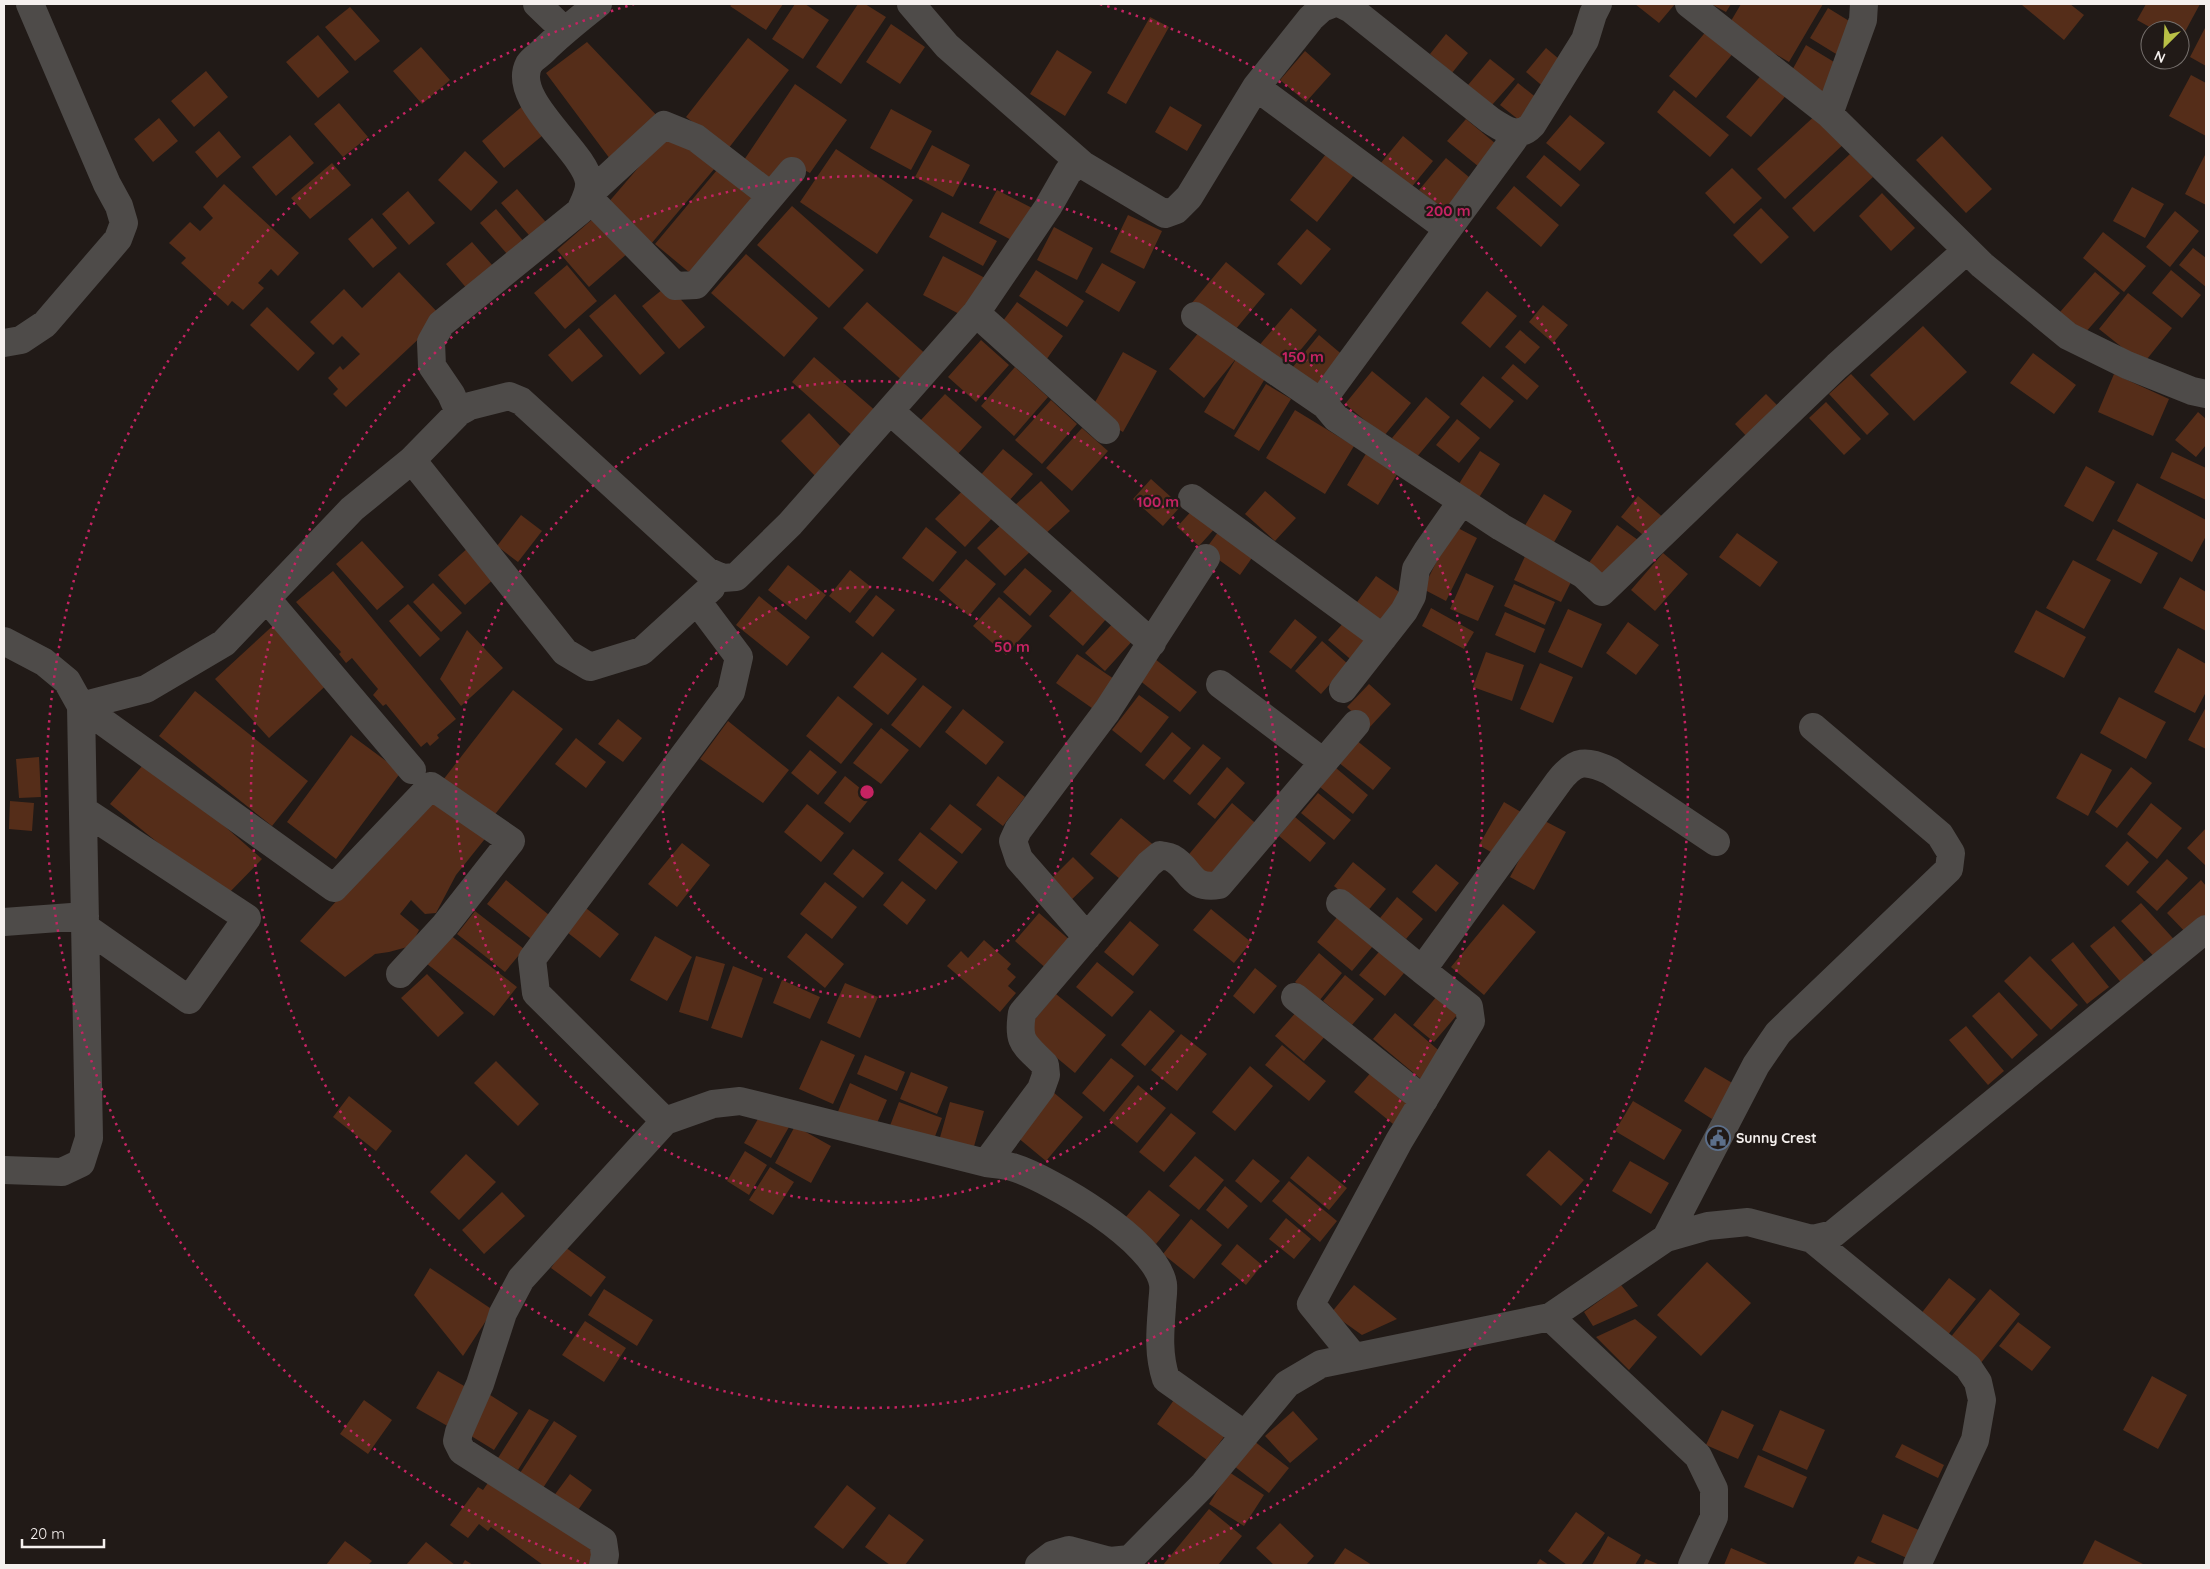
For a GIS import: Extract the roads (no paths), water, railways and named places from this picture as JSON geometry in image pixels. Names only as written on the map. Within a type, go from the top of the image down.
[{"type":"street","points":[[4,344],[21,340],[44,324],[118,240],[124,223],[119,206],[106,184],[30,4]]},
{"type":"street","points":[[537,4],[564,30]]},
{"type":"street","points":[[459,412],[452,394],[432,366],[432,342],[441,324],[580,211],[587,196],[589,182],[580,164],[544,116],[526,86],[529,64],[564,30],[598,4]]},
{"type":"street","points":[[911,4],[947,46],[1084,165],[1165,214],[1176,210],[1189,197],[1256,87],[1311,18],[1322,8],[1332,4]]},
{"type":"street","points":[[1341,4],[1351,9],[1490,120],[1509,131],[1519,132],[1526,131],[1532,125],[1585,40],[1598,4]]},
{"type":"street","points":[[1689,4],[1829,114],[1967,250],[2068,336],[2127,365],[2192,391],[2206,394]]},
{"type":"street","points":[[1829,114],[1863,20],[1864,4]]},
{"type":"street","points":[[1256,87],[1448,229]]},
{"type":"street","points":[[587,196],[664,125],[696,138],[771,196]]},
{"type":"street","points":[[1325,405],[1329,391],[1519,132]]},
{"type":"street","points":[[81,706],[146,689],[224,643],[352,509],[412,460],[459,412],[470,406],[509,396],[521,401],[706,571],[723,578],[736,577],[790,524],[976,313],[1048,207],[1068,172],[1078,164],[1084,165]]},
{"type":"street","points":[[587,196],[675,286],[696,285],[792,170]]},
{"type":"street","points":[[1195,316],[1325,405],[1336,418],[1501,527],[1584,575],[1602,592],[1837,366],[1967,250]]},
{"type":"street","points":[[976,313],[1106,430]]},
{"type":"street","points":[[890,411],[1152,643]]},
{"type":"street","points":[[412,460],[565,652],[590,667],[642,651],[723,578]]},
{"type":"street","points":[[1192,498],[1383,638]]},
{"type":"street","points":[[1343,689],[1404,611],[1412,596],[1416,570],[1462,501]]},
{"type":"street","points":[[1087,937],[1019,858],[1013,841],[1018,830],[1107,711],[1206,558]]},
{"type":"street","points":[[267,599],[412,770]]},
{"type":"street","points":[[665,1121],[536,993],[532,959],[731,692],[739,657],[697,601]]},
{"type":"street","points":[[4,641],[44,662],[67,681],[81,706],[334,888],[431,786],[511,841],[445,924],[400,974]]},
{"type":"street","points":[[1220,684],[1324,762]]},
{"type":"street","points":[[4,1170],[62,1172],[81,1163],[89,1138],[81,706]]},
{"type":"street","points":[[986,1163],[1041,1088],[1046,1076],[1046,1065],[1021,1040],[1022,1013],[1149,864],[1160,855],[1172,858],[1196,882],[1207,887],[1219,884],[1356,724]]},
{"type":"street","points":[[1666,1238],[1756,1064],[1778,1033],[1949,869],[1951,853],[1940,835],[1813,727]]},
{"type":"street","points":[[1422,970],[1567,771],[1577,764],[1592,763],[1610,771],[1716,842]]},
{"type":"street","points":[[4,922],[85,922],[188,1000],[247,918],[83,810]]},
{"type":"street","points":[[1340,903],[1469,1007],[1471,1014],[1471,1021],[1399,1141],[1310,1304],[1354,1357]]},
{"type":"street","points":[[1812,1239],[1833,1234],[2206,929]]},
{"type":"street","points":[[1295,997],[1424,1100]]},
{"type":"street","points":[[603,1565],[605,1555],[603,1541],[462,1451],[457,1441],[459,1432],[480,1384],[503,1313],[521,1279],[665,1121],[713,1104],[740,1101],[986,1163],[1012,1167],[1037,1177],[1112,1221],[1152,1261],[1163,1283],[1159,1346],[1161,1364],[1166,1378],[1245,1435]]},
{"type":"street","points":[[1039,1565],[1052,1555],[1069,1550],[1110,1561],[1130,1559],[1204,1484],[1287,1384],[1321,1364],[1550,1317],[1666,1238],[1708,1226],[1748,1222],[1812,1239],[1968,1367],[1978,1382],[1982,1400],[1975,1440],[1917,1565]]},
{"type":"street","points":[[1550,1317],[1698,1456],[1714,1489],[1714,1517],[1692,1565]]},
{"type":"place","name":"Sunny Crest","points":[[1718,1138]]}]
